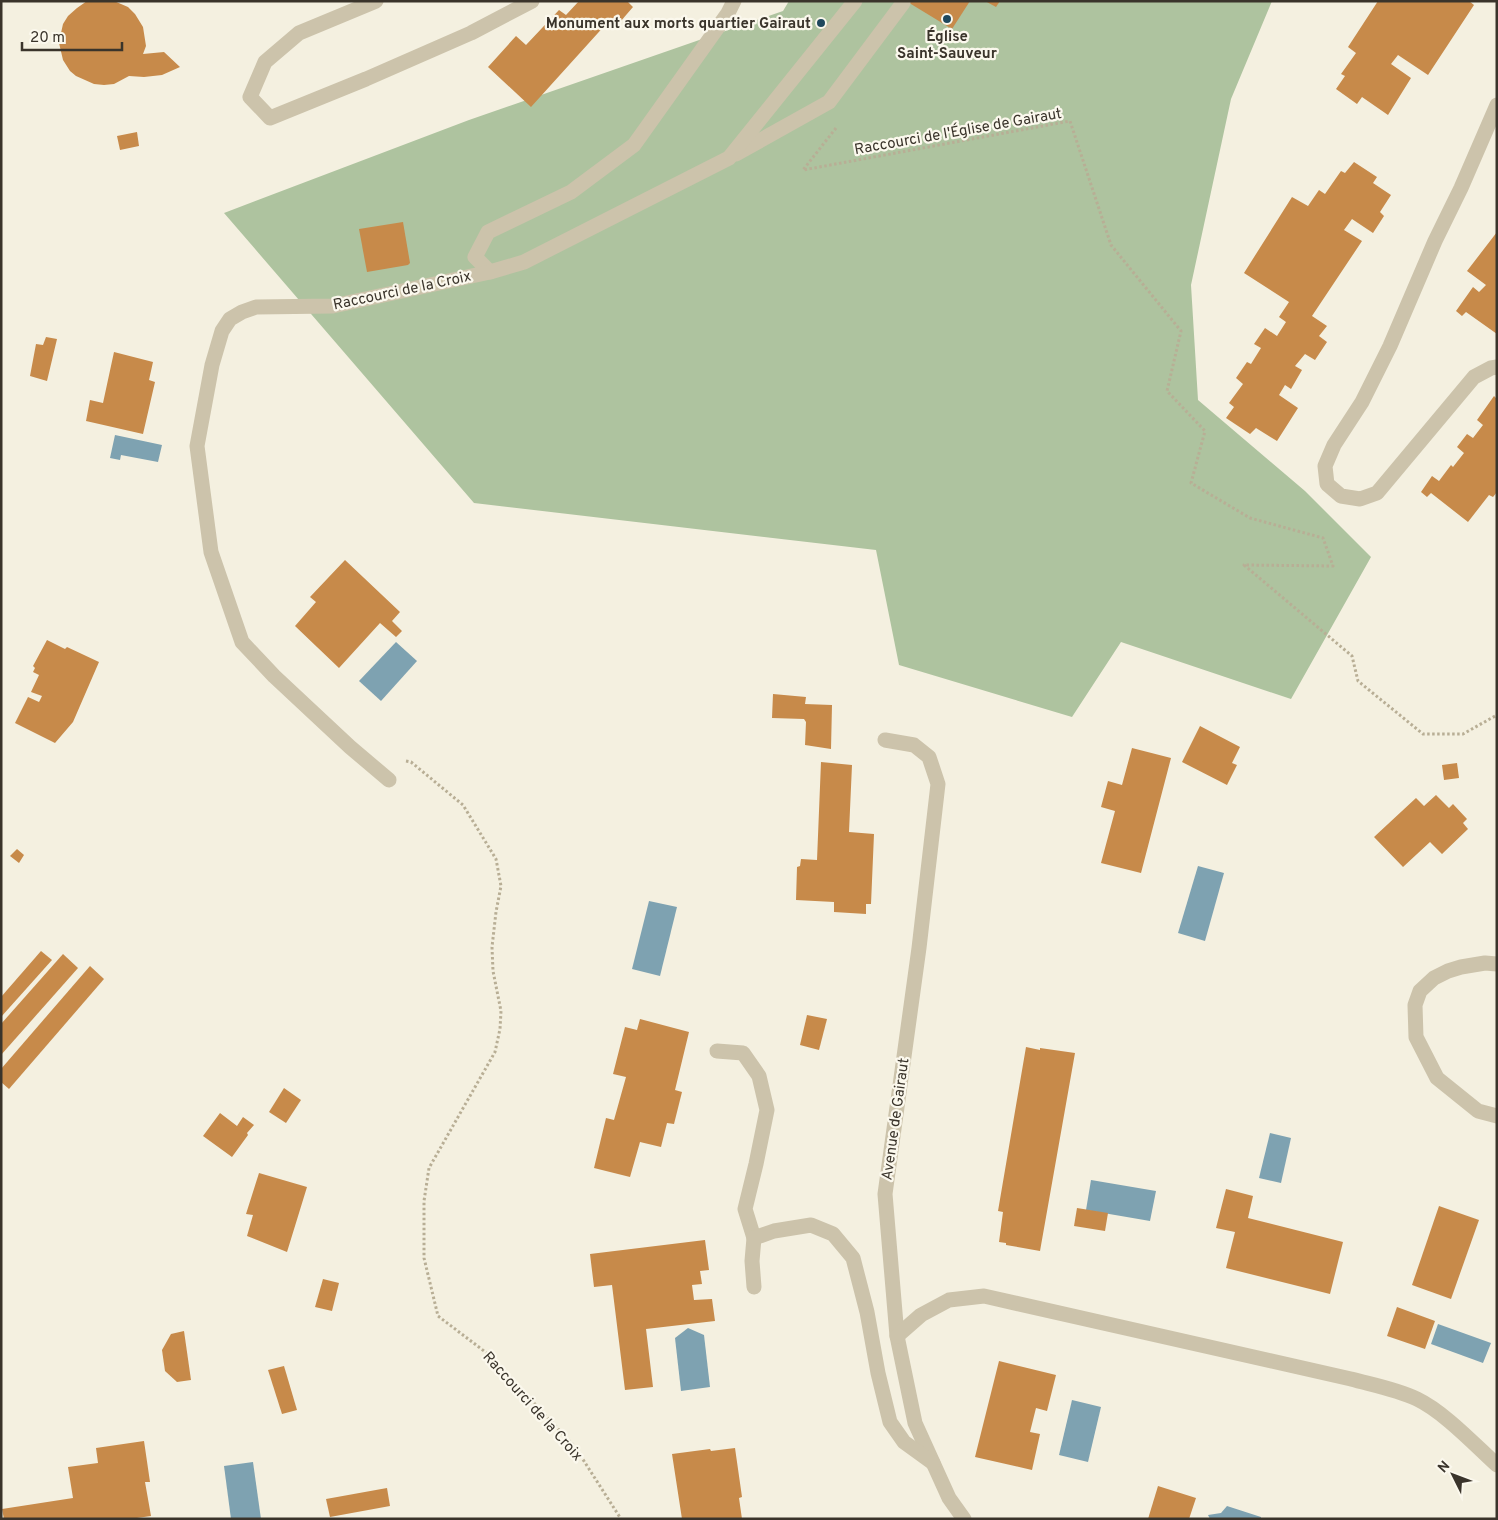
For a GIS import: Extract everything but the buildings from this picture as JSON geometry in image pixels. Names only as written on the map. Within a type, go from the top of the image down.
[{"type":"street","points":[[376,1],[300,33],[265,62],[250,97],[270,118],[471,33],[532,1]]},
{"type":"street","points":[[490,272],[475,257],[488,232],[571,192],[634,144],[728,13],[734,1]]},
{"type":"street","points":[[729,158],[855,1]]},
{"type":"street","points":[[829,102],[903,2]]},
{"type":"street","name":"Raccourci de la Croix","points":[[389,780],[350,747],[274,676],[242,642],[211,552],[197,446],[212,365],[222,331],[230,319],[256,307],[333,306],[490,272],[524,262],[729,158],[829,102]]},
{"type":"street","points":[[1497,105],[1461,188],[1434,241],[1390,346],[1362,402],[1334,445],[1325,466],[1326,484],[1341,496],[1351,498],[1360,499],[1377,493],[1474,377],[1497,367]]},
{"type":"street","name":"Avenue de Gairaut","points":[[885,740],[914,745],[922,751],[929,757],[938,784],[919,948],[885,1194],[897,1336],[916,1423],[949,1498],[964,1519]]},
{"type":"street","points":[[1497,964],[1485,963],[1448,971],[1434,978],[1420,991],[1415,1005],[1416,1037],[1437,1078],[1478,1111],[1497,1116]]},
{"type":"street","points":[[717,1051],[743,1053],[759,1076],[767,1110],[745,1209],[754,1238],[752,1261],[754,1287]]},
{"type":"street","points":[[754,1238],[774,1231],[811,1225],[833,1234],[853,1258],[867,1312],[878,1373],[890,1422],[904,1442],[934,1464]]},
{"type":"street","points":[[897,1336],[921,1315],[949,1300],[984,1296],[1397,1391],[1418,1399],[1437,1411],[1497,1465]]},
{"type":"path","name":"Raccourci de l'Église de Gairaut","points":[[829,102],[843,119],[803,170],[1070,121],[1112,245],[1181,331],[1167,391],[1205,431],[1191,483],[1250,518],[1323,538],[1333,566],[1244,565],[1352,656],[1358,681],[1423,734],[1463,734],[1497,714]]},
{"type":"path","name":"Raccourci de la Croix","points":[[403,760],[411,762],[463,805],[496,859],[501,886],[492,947],[493,971],[501,1011],[500,1029],[495,1052],[429,1168],[424,1201],[424,1258],[438,1316],[488,1354],[576,1447],[621,1519]]},
{"type":"green space","points":[[789,1],[1272,1],[1231,99],[1191,285],[1198,400],[1305,491],[1371,557],[1291,699],[1121,642],[1072,717],[899,665],[876,550],[474,503],[224,213],[469,120],[783,11]]},
{"type":"water","points":[[115,435],[162,445],[158,462],[121,455],[120,460],[110,458]]},
{"type":"water","points":[[396,642],[417,661],[381,701],[359,681]]},
{"type":"water","points":[[1198,866],[1224,873],[1205,941],[1178,933]]},
{"type":"water","points":[[649,901],[677,907],[660,976],[632,969]]},
{"type":"water","points":[[1270,1133],[1291,1138],[1281,1183],[1259,1178]]},
{"type":"water","points":[[1091,1180],[1156,1191],[1150,1221],[1086,1210]]},
{"type":"water","points":[[1438,1324],[1491,1343],[1483,1363],[1431,1344]]},
{"type":"water","points":[[688,1328],[704,1335],[710,1387],[681,1391],[675,1338]]},
{"type":"water","points":[[1072,1400],[1101,1407],[1088,1462],[1059,1455]]},
{"type":"water","points":[[253,1462],[261,1519],[231,1519],[224,1466]]},
{"type":"water","points":[[1227,1506],[1261,1517],[1261,1519],[1210,1519],[1208,1515],[1221,1513]]},
{"type":"place","name":"Église Saint-Sauveur","points":[[947,19]]},
{"type":"place","name":"Monument aux morts quartier Gairaut","points":[[821,23]]}]
